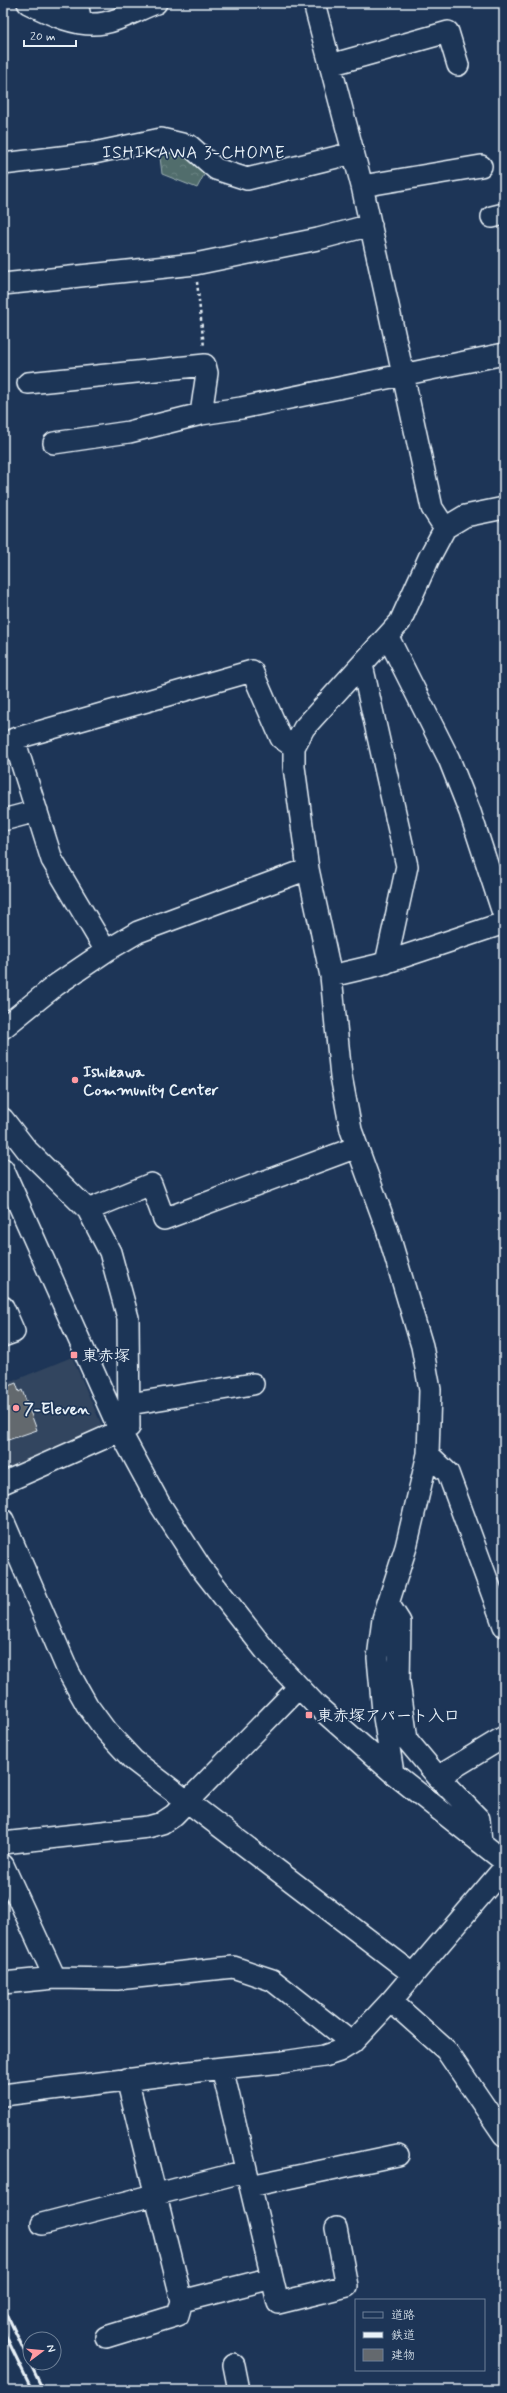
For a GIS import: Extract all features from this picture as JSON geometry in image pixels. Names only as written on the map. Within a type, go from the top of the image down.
[{"type":"street","points":[[28,3],[50,14],[79,13],[104,23],[156,3]]},
{"type":"street","points":[[314,3],[362,186],[432,508],[445,528]]},
{"type":"street","points":[[330,65],[448,32],[458,65]]},
{"type":"street","points":[[3,164],[94,153],[161,140],[190,146],[216,169],[247,179],[353,153]]},
{"type":"street","points":[[362,186],[482,166]]},
{"type":"street","points":[[3,284],[195,264],[318,240],[371,225]]},
{"type":"street","points":[[54,444],[129,432],[201,414],[241,408],[504,354]]},
{"type":"street","points":[[28,383],[206,365],[207,373],[201,414]]},
{"type":"street","points":[[393,1772],[383,1711],[378,1658],[383,1619],[406,1547],[428,1454],[430,1390],[422,1346],[387,1229],[351,1130],[341,1076],[331,976],[308,869],[294,767],[294,747],[304,728],[400,622],[428,558],[445,528],[465,516],[504,508]]},
{"type":"street","points":[[388,637],[452,766],[470,812],[504,916]]},
{"type":"street","points":[[362,665],[407,866],[386,963]]},
{"type":"street","points":[[106,951],[52,860],[14,739],[252,671],[281,738],[294,747]]},
{"type":"street","points":[[3,820],[37,811]]},
{"type":"street","points":[[3,1028],[56,986],[106,951],[138,932],[308,869]]},
{"type":"street","points":[[331,976],[386,963],[504,923]]},
{"type":"street","points":[[3,1119],[27,1150],[88,1210],[110,1252],[128,1318],[129,1404],[129,1427],[3,1483]]},
{"type":"street","points":[[88,1210],[151,1184],[164,1219],[357,1147]]},
{"type":"street","points":[[3,1169],[120,1431],[144,1478],[181,1540],[227,1605],[298,1688],[393,1772],[504,1861]]},
{"type":"street","points":[[3,1307],[14,1332],[3,1336]]},
{"type":"street","points":[[129,1404],[253,1384]]},
{"type":"street","points":[[428,1454],[448,1473],[504,1626]]},
{"type":"street","points":[[3,1520],[69,1673],[87,1705],[106,1731],[133,1760],[186,1803],[413,1974]]},
{"type":"street","points":[[388,1603],[400,1622],[399,1682],[407,1740],[438,1777],[479,1819],[481,1843]]},
{"type":"street","points":[[3,1843],[148,1827],[162,1823],[174,1816],[298,1688]]},
{"type":"street","points":[[438,1777],[504,1737]]},
{"type":"street","points":[[3,1865],[55,1978]]},
{"type":"street","points":[[3,2095],[324,2056],[339,2051],[352,2043],[391,2001],[504,1868]]},
{"type":"street","points":[[3,1983],[55,1978],[117,1979],[233,1967],[272,1980],[352,2043]]},
{"type":"street","points":[[391,2001],[446,2050],[504,2135]]},
{"type":"street","points":[[222,2068],[278,2303],[347,2286],[336,2228]]},
{"type":"street","points":[[106,2337],[178,2315],[182,2301],[127,2080]]},
{"type":"street","points":[[42,2224],[155,2193],[398,2155]]},
{"type":"street","points":[[182,2301],[272,2278]]},
{"type":"street","points":[[234,2365],[239,2390]]},
{"type":"path","points":[[195,264],[206,365]]},
{"type":"shaded area","points":[[72,1357],[102,1426],[96,1433],[3,1474],[3,1385]]},
{"type":"green space","points":[[159,149],[185,151],[206,171],[197,188],[162,174]]},
{"type":"building","name":"7-Eleven","points":[[16,1383],[19,1392],[22,1390],[37,1430],[8,1440],[3,1425],[3,1388]]},
{"type":"railway","points":[[3,2306],[22,2346]]},
{"type":"railway","points":[[3,2330],[32,2390]]},
{"type":"railway","points":[[34,2371],[43,2390]]},
{"type":"place","name":"Ishikawa Community Center","points":[[75,1080]]},
{"type":"place","name":"東赤塚","points":[[74,1355]]},
{"type":"place","name":"7-Eleven","points":[[16,1408]]},
{"type":"place","name":"東赤塚アパート入口","points":[[309,1715]]},
{"type":"district","name":"ISHIKAWA 3-CHOME","points":[[194,152]]}]
